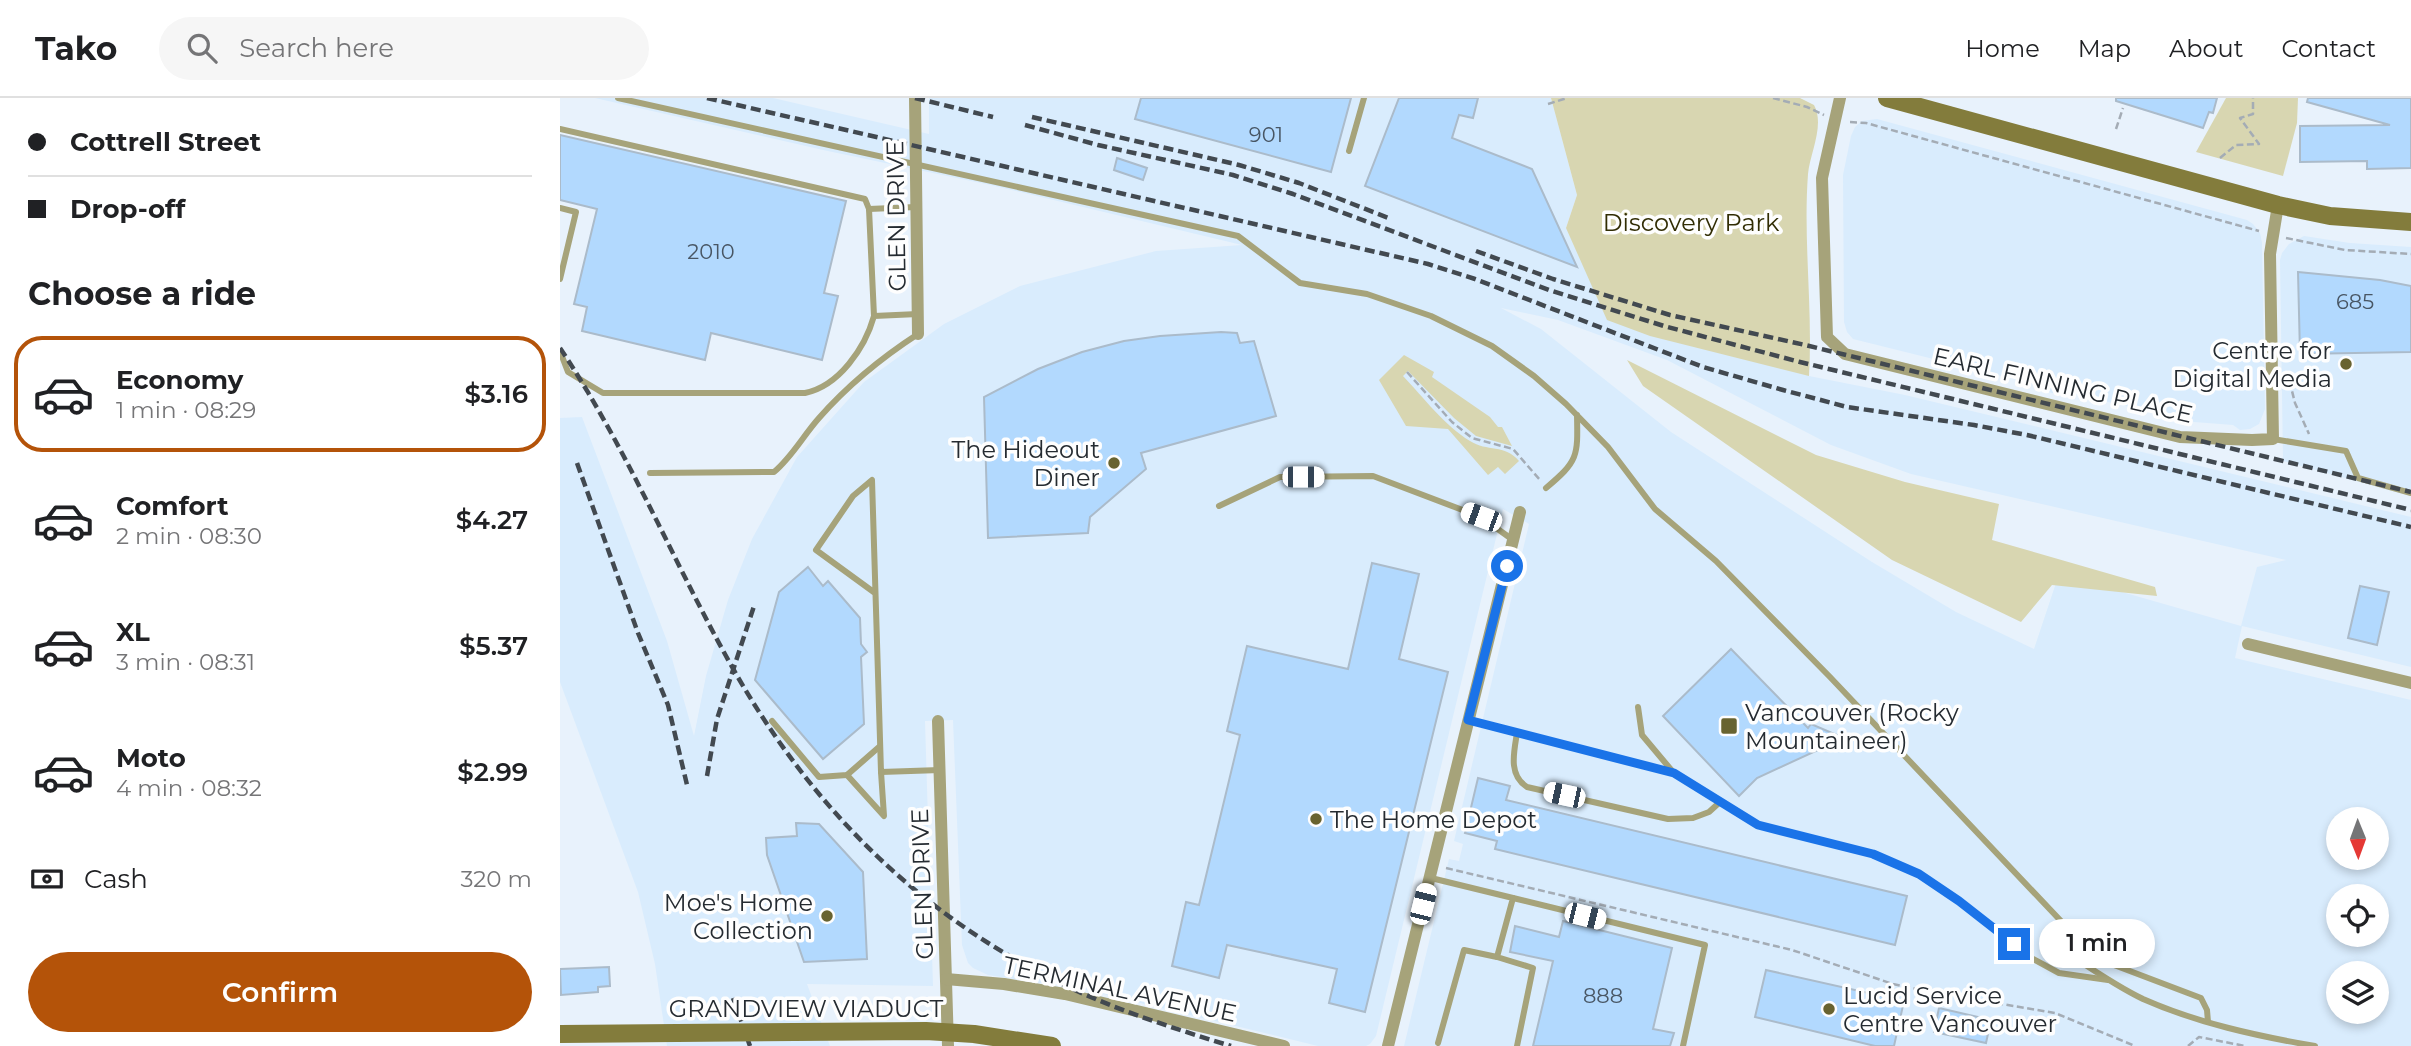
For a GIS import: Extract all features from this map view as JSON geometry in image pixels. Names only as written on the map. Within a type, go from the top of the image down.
[{"type":"main road","points":[[1887,98],[2278,205],[2330,216],[2411,222]]},
{"type":"main road","name":"GRANDVIEW VIADUCT","points":[[560,1034],[926,1031],[974,1034],[1052,1046]]},
{"type":"street","name":"GLEN DRIVE","points":[[915,98],[918,334]]},
{"type":"street","name":"EARL FINNING PLACE","points":[[1840,98],[1822,178],[1827,337],[1845,354],[2179,437],[2273,439]]},
{"type":"street","points":[[2273,439],[2270,254],[2278,205]]},
{"type":"street","points":[[1388,1046],[1520,512]]},
{"type":"street","points":[[2248,644],[2411,683]]},
{"type":"street","name":"GLEN DRIVE","points":[[938,721],[948,1046]]},
{"type":"street","name":"TERMINAL AVENUE","points":[[946,979],[1004,984],[1065,994],[1284,1046]]},
{"type":"lane","points":[[618,98],[1238,236],[1300,284],[1367,294],[1431,316],[1492,346],[1534,376],[1577,415],[1608,447],[1639,491],[1656,509],[1716,561],[1830,677],[2077,938],[2114,965],[2201,998],[2207,1010],[2208,1022]]},
{"type":"lane","points":[[1349,151],[1364,98]]},
{"type":"lane","points":[[560,129],[864,199],[869,209],[874,316],[869,335],[860,352],[818,390],[804,393],[603,393],[568,372],[560,351]]},
{"type":"lane","points":[[869,209],[916,207]]},
{"type":"lane","points":[[560,208],[576,212],[560,279]]},
{"type":"lane","points":[[874,316],[918,314]]},
{"type":"lane","points":[[650,473],[774,472],[840,396],[891,351],[918,334]]},
{"type":"lane","points":[[1546,488],[1569,469],[1574,459],[1578,440],[1577,415]]},
{"type":"lane","points":[[2273,439],[2346,451],[2358,478],[2411,493]]},
{"type":"lane","points":[[1219,506],[1280,477],[1373,476],[1481,517],[1513,540]]},
{"type":"lane","points":[[847,775],[884,816],[879,747],[874,543],[872,480],[853,496],[816,550],[875,593]]},
{"type":"lane","points":[[1638,707],[1642,735],[1674,773],[1758,825],[1873,854],[1919,874],[1959,901],[2033,959],[2059,973],[2108,980]]},
{"type":"lane","points":[[1468,720],[1674,773]]},
{"type":"lane","points":[[772,721],[819,776],[847,775],[879,747]]},
{"type":"lane","points":[[1517,733],[1514,766],[1521,783],[1527,787],[1668,819],[1693,818],[1709,812],[1720,802]]},
{"type":"lane","points":[[880,772],[940,770]]},
{"type":"lane","points":[[1429,878],[1704,945],[1683,1046]]},
{"type":"lane","points":[[1497,957],[1513,898]]},
{"type":"lane","points":[[1438,1043],[1464,950],[1534,968],[1517,1046]]},
{"type":"lane","points":[[2078,960],[2143,999],[2261,1037],[2315,1046]]},
{"type":"path","points":[[1548,104],[1567,98]]},
{"type":"path","points":[[1773,98],[1808,107],[1818,113]]},
{"type":"path","points":[[2220,158],[2236,145],[2259,144],[2240,118],[2253,114],[2253,98]]},
{"type":"path","points":[[2116,129],[2123,107]]},
{"type":"path","points":[[1859,124],[2255,230]]},
{"type":"path","points":[[2294,240],[2344,250],[2411,254]]},
{"type":"path","points":[[2287,371],[2295,403],[2315,446]]},
{"type":"path","points":[[1406,372],[1452,422],[1472,438],[1513,449],[1546,488]]},
{"type":"path","points":[[1433,864],[1792,950],[1893,984],[2055,1013],[2135,1046]]},
{"type":"path","points":[[2188,1046],[2199,1037],[2245,1046]]},
{"type":"shaded area","points":[[595,98],[773,98],[929,134],[929,98],[1551,98],[1577,195],[1566,228],[1809,376],[1905,395],[2411,517],[2411,667],[2242,626],[2235,658],[2411,700],[2411,1046],[1404,1046],[1449,859],[1459,861],[1463,844],[1454,841],[1529,524],[1503,509],[1376,1036],[1370,1044],[1318,1046],[1087,990],[988,975],[973,968],[968,963],[962,945],[953,720],[925,721],[933,986],[807,984],[830,1046],[667,1046],[655,964],[638,892],[560,682],[560,418],[582,417],[667,641],[694,736],[706,676],[728,600],[752,539],[797,457],[864,382],[944,324],[1020,286],[1156,251],[1242,245],[995,186]],"holes":[[[1501,308],[1558,320],[1667,360],[1831,445],[1911,474],[2286,560],[2257,567],[2241,626],[2059,574],[2034,649],[1956,612],[1872,562],[1671,432],[1541,329]]]},
{"type":"shaded area","points":[[1877,119],[2247,220],[2253,224],[2260,233],[2262,243],[2265,409],[2259,424],[2240,430],[2233,425],[2194,422],[2070,393],[2060,395],[2037,389],[2030,383],[1853,339],[1844,322],[1843,175],[1855,127],[1862,121]]},
{"type":"shaded area","name":"Centre for Digital Media","points":[[2304,236],[2350,243],[2411,247],[2411,496],[2283,461],[2280,260],[2289,244]]},
{"type":"green space","name":"Discovery Park","points":[[1551,98],[1800,98],[1814,105],[1818,121],[1808,174],[1807,199],[1809,376],[1650,336],[1607,320],[1566,228],[1577,195]]},
{"type":"green space","points":[[2226,98],[2298,98],[2297,123],[2283,176],[2196,152]]},
{"type":"green space","points":[[1404,355],[1434,372],[1432,377],[1490,417],[1498,427],[1502,427],[1512,446],[1476,436],[1454,418],[1408,371],[1403,376],[1452,427],[1470,441],[1508,452],[1519,461],[1505,474],[1498,467],[1488,475],[1448,429],[1406,426],[1379,380]]},
{"type":"green space","points":[[1627,360],[1816,455],[1905,482],[1999,504],[1992,540],[2155,587],[2157,596],[2052,585],[2021,622],[1892,560],[1643,386]]},
{"type":"building","points":[[1141,98],[1351,98],[1331,172],[1135,119]]},
{"type":"building","points":[[1399,98],[1478,98],[1473,118],[1459,115],[1452,138],[1532,169],[1577,267],[1365,186]]},
{"type":"building","points":[[2116,98],[2217,98],[2213,113],[2209,112],[2203,128],[2116,101]]},
{"type":"building","points":[[2308,98],[2411,98],[2411,168],[2367,169],[2367,161],[2300,162],[2300,126],[2390,125],[2307,102]]},
{"type":"building","points":[[560,135],[846,201],[824,293],[838,296],[822,360],[711,333],[705,360],[582,331],[587,307],[574,304],[597,209],[560,200]]},
{"type":"building","points":[[1117,158],[1147,168],[1143,180],[1114,170]]},
{"type":"building","points":[[2298,272],[2380,280],[2411,286],[2411,352],[2300,354]]},
{"type":"building","points":[[1221,332],[1237,333],[1240,343],[1254,341],[1276,416],[1141,453],[1146,469],[1090,517],[1088,533],[988,538],[984,397],[1038,369],[1082,352],[1124,341]]},
{"type":"building","name":"The Home Depot","points":[[1372,563],[1419,574],[1399,659],[1448,672],[1365,1012],[1329,1003],[1337,969],[1227,945],[1219,978],[1172,966],[1186,902],[1199,905],[1240,735],[1227,731],[1247,646],[1348,669]]},
{"type":"building","points":[[808,567],[823,586],[828,581],[860,618],[861,644],[867,652],[861,657],[864,724],[823,759],[755,680],[779,592]]},
{"type":"building","points":[[2360,586],[2389,592],[2377,645],[2348,638]]},
{"type":"building","points":[[1731,649],[1808,728],[1811,724],[1844,738],[1757,778],[1739,796],[1663,716]]},
{"type":"building","points":[[1478,778],[1510,786],[1506,800],[1907,896],[1895,945],[1495,849],[1497,841],[1465,833]]},
{"type":"building","name":"Moe's Home Collection","points":[[796,823],[819,824],[863,872],[867,959],[804,962],[767,855],[766,838],[797,836]]},
{"type":"building","points":[[1563,921],[1672,948],[1653,1029],[1674,1033],[1670,1046],[1533,1046],[1553,961],[1510,952],[1515,926],[1559,937]]},
{"type":"building","points":[[609,967],[610,986],[598,987],[598,992],[561,995],[560,969]]},
{"type":"building","name":"Lucid Service Centre Vancouver","points":[[1766,970],[1904,1001],[1894,1046],[1875,1046],[1755,1017]]},
{"type":"building","points":[[1939,1008],[1991,1020],[1986,1043],[1934,1032]]},
{"type":"railway","points":[[707,98],[1428,264],[1475,279],[1703,367],[1847,407],[2027,435],[2411,527]]},
{"type":"railway","points":[[915,98],[993,117]]},
{"type":"railway","points":[[1032,117],[1239,165],[1299,183],[1391,219]]},
{"type":"railway","points":[[1025,125],[1098,145],[1233,175],[1293,194],[1549,290],[1664,326],[1800,362],[2411,510]]},
{"type":"railway","points":[[1476,251],[1553,279],[1670,315],[1805,345],[2411,492]]},
{"type":"railway","points":[[560,348],[626,461],[705,617],[759,711],[795,763],[834,811],[877,856],[923,897],[1028,966],[1121,1009],[1231,1046]]},
{"type":"railway","points":[[577,463],[638,633],[668,705],[688,789]]},
{"type":"railway","points":[[707,776],[717,719],[754,606]]},
{"type":"railway","points":[[733,998],[750,1046]]},
{"type":"place","name":"Centre for Digital Media","points":[[2346,364]]},
{"type":"place","name":"The Hideout Diner","points":[[1114,463]]},
{"type":"place","name":"Vancouver (Rocky Mountaineer)","points":[[1729,726]]},
{"type":"place","name":"The Home Depot","points":[[1316,819]]},
{"type":"place","name":"Moe's Home Collection","points":[[827,916]]},
{"type":"place","name":"Lucid Service Centre Vancouver","points":[[1829,1009]]},
{"type":"route","points":[[1507,566],[1468,720],[1674,773],[1741,817],[1758,825],[1873,854],[1919,874],[2014,944]]}]
